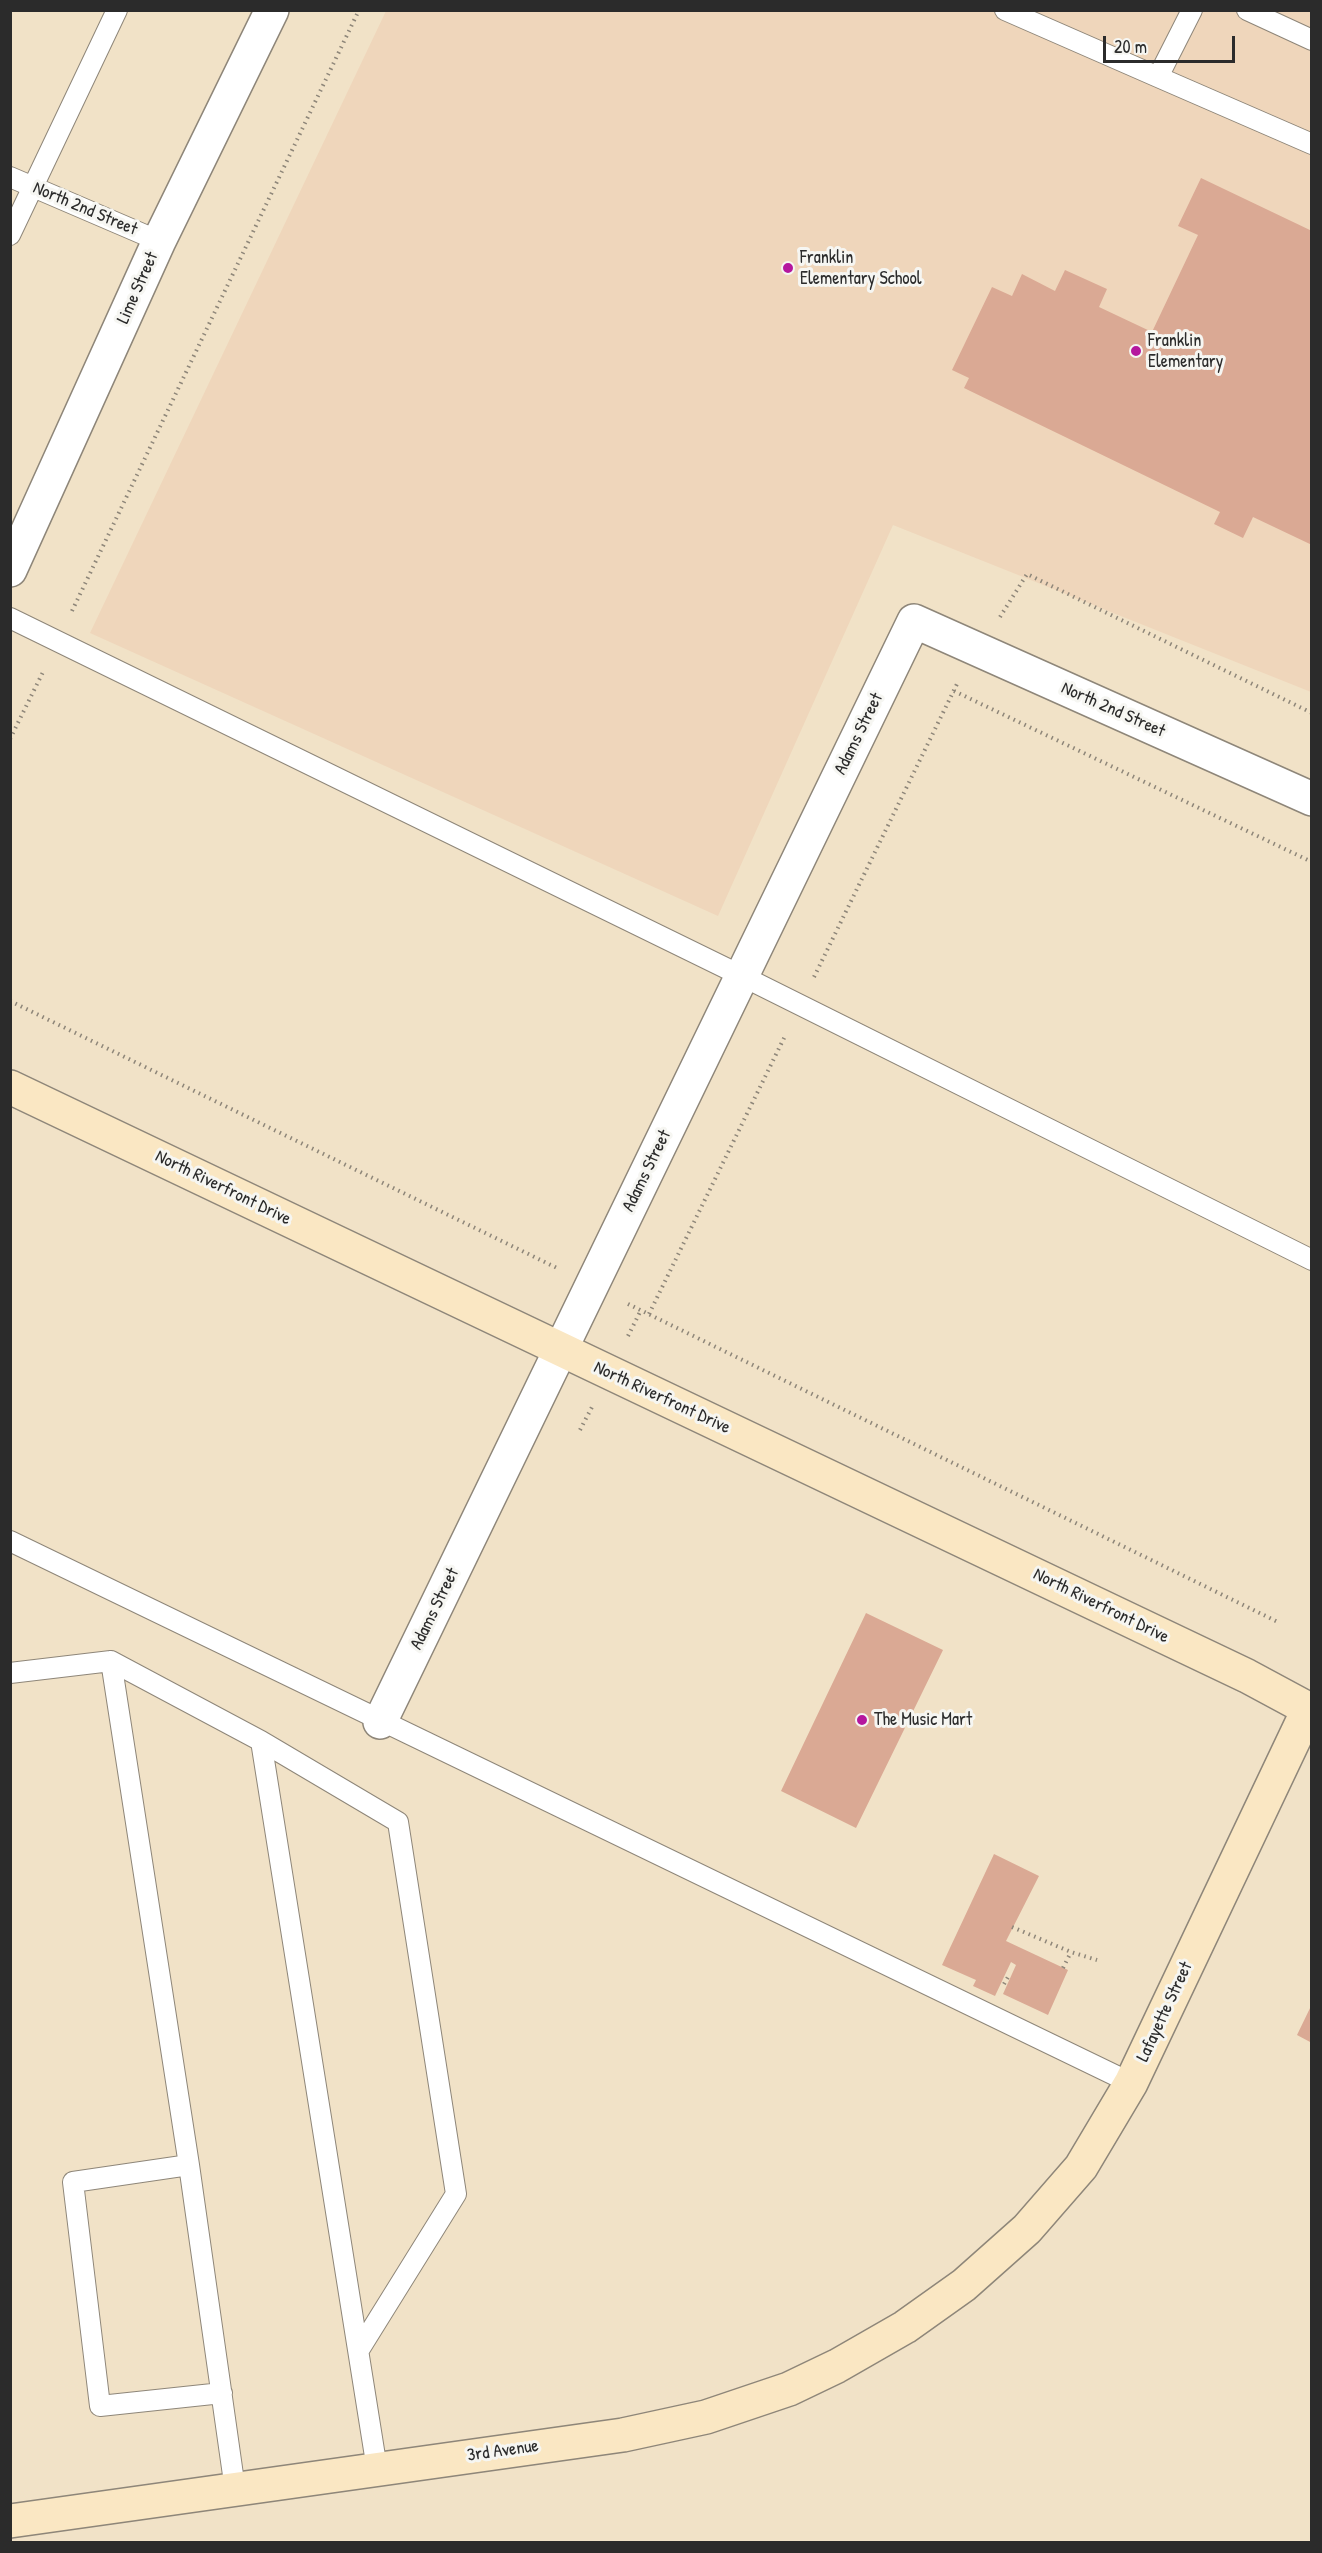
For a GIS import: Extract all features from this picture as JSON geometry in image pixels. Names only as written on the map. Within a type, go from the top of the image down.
[{"type":"street","name":"Lime Street","points":[[10,570],[159,241],[272,10]]},
{"type":"street","name":"North 2nd Street","points":[[914,621],[1311,799]]},
{"type":"street","name":"Adams Street","points":[[380,1722],[914,621]]},
{"type":"street","name":"North Riverfront Drive","points":[[10,1087],[1237,1671],[1310,1708]]},
{"type":"street","name":"Lafayette Street","points":[[964,2285],[1027,2229],[1081,2167],[1131,2083],[1310,1708]]},
{"type":"street","name":"3rd Avenue","points":[[10,2521],[623,2434],[706,2416],[789,2390],[837,2366],[905,2327],[964,2285]]},
{"type":"lane","points":[[10,235],[117,10]]},
{"type":"lane","points":[[1005,10],[1311,144]]},
{"type":"lane","points":[[1158,77],[1192,10]]},
{"type":"lane","points":[[1247,10],[1311,40]]},
{"type":"lane","name":"North 2nd Street","points":[[10,177],[159,241]]},
{"type":"lane","points":[[10,618],[742,976],[1311,1260]]},
{"type":"lane","points":[[10,1541],[380,1722],[1131,2083]]},
{"type":"lane","points":[[111,1661],[189,2165],[236,2489]]},
{"type":"lane","points":[[10,1673],[111,1661],[261,1741],[398,1822],[456,2194],[359,2350]]},
{"type":"lane","points":[[261,1741],[377,2469]]},
{"type":"lane","points":[[189,2165],[73,2182],[100,2406],[222,2392]]},
{"type":"path","points":[[10,739],[359,10]]},
{"type":"path","points":[[649,1314],[954,691],[1027,574],[1311,713]]},
{"type":"path","points":[[954,691],[1311,862]]},
{"type":"path","points":[[10,1001],[1280,1623]]},
{"type":"path","points":[[1012,1927],[1071,1952],[1097,1960]]},
{"type":"path","points":[[1063,1968],[1071,1952]]},
{"type":"shaded area","name":"Franklin Elementary School","points":[[386,11],[1311,11],[1311,692],[893,525],[718,916],[90,633]]},
{"type":"building","name":"Franklin Elementary","points":[[1201,178],[1312,231],[1312,545],[1253,517],[1243,538],[1214,524],[1220,512],[964,388],[969,378],[952,370],[992,287],[1012,296],[1022,274],[1055,291],[1065,270],[1107,289],[1099,307],[1152,332],[1198,235],[1178,226]]},
{"type":"building","name":"The Music Mart","points":[[866,1613],[943,1650],[856,1828],[781,1791]]},
{"type":"building","points":[[994,1854],[1039,1876],[1006,1941],[1068,1970],[1048,2015],[1003,1994],[1016,1965],[1011,1962],[995,1996],[973,1986],[976,1980],[942,1965]]},
{"type":"building","points":[[1312,2004],[1312,2043],[1297,2035]]},
{"type":"place","name":"Franklin Elementary School","points":[[788,268]]},
{"type":"place","name":"Franklin Elementary","points":[[1136,351]]},
{"type":"place","name":"The Music Mart","points":[[862,1720]]}]
